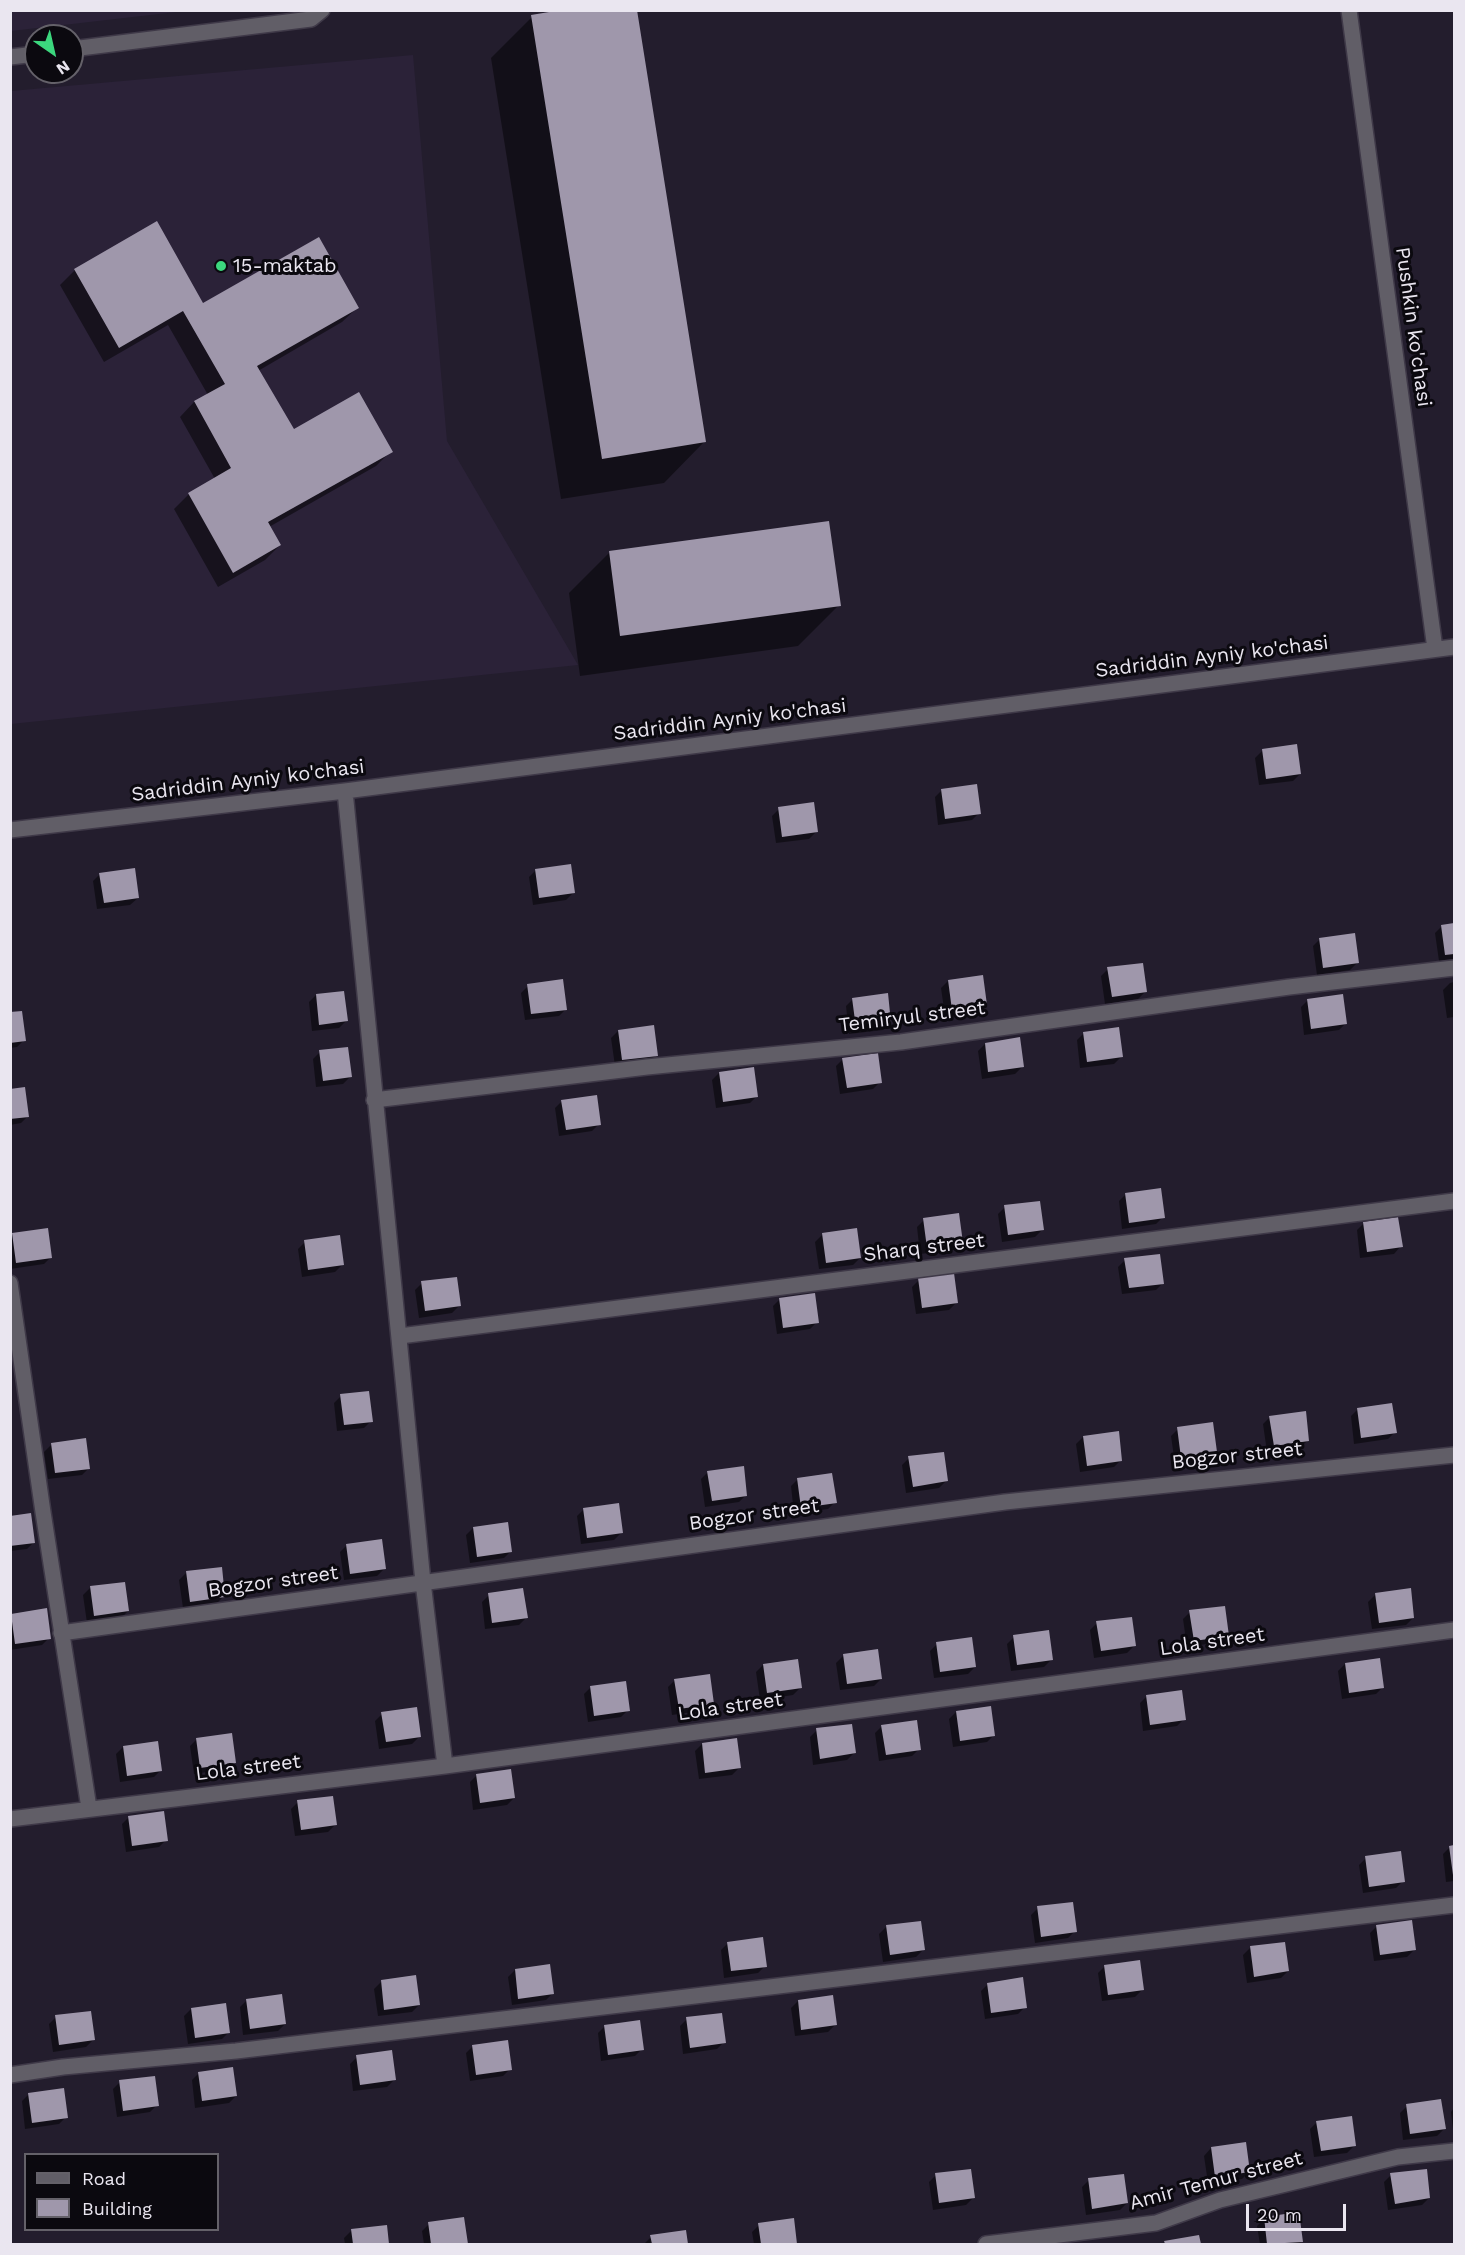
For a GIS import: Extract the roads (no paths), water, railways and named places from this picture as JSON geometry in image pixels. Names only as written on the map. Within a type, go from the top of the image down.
[{"type":"street","points":[[84,48],[310,19],[322,10]]},
{"type":"street","name":"Pushkin ko'chasi","points":[[1349,10],[1435,649]]},
{"type":"street","name":"Sadriddin Ayniy ko'chasi","points":[[10,830],[345,791],[1455,647]]},
{"type":"street","points":[[345,791],[423,1582],[445,1766]]},
{"type":"street","name":"Temiryul street","points":[[374,1100],[647,1067],[901,1042],[1289,987],[1455,968]]},
{"type":"street","name":"Sharq street","points":[[400,1336],[1455,1201]]},
{"type":"street","points":[[10,1283],[89,1808]]},
{"type":"street","name":"Bogzor street","points":[[62,1633],[1005,1502],[1455,1455]]},
{"type":"street","name":"Lola street","points":[[10,1819],[445,1766],[1455,1630]]},
{"type":"street","points":[[10,2075],[63,2067],[236,2051],[1455,1905]]},
{"type":"street","name":"Amir Temur street","points":[[986,2244],[1156,2223],[1231,2197],[1398,2157],[1455,2151]]},
{"type":"place","name":"15-maktab","points":[[221,266]]}]
